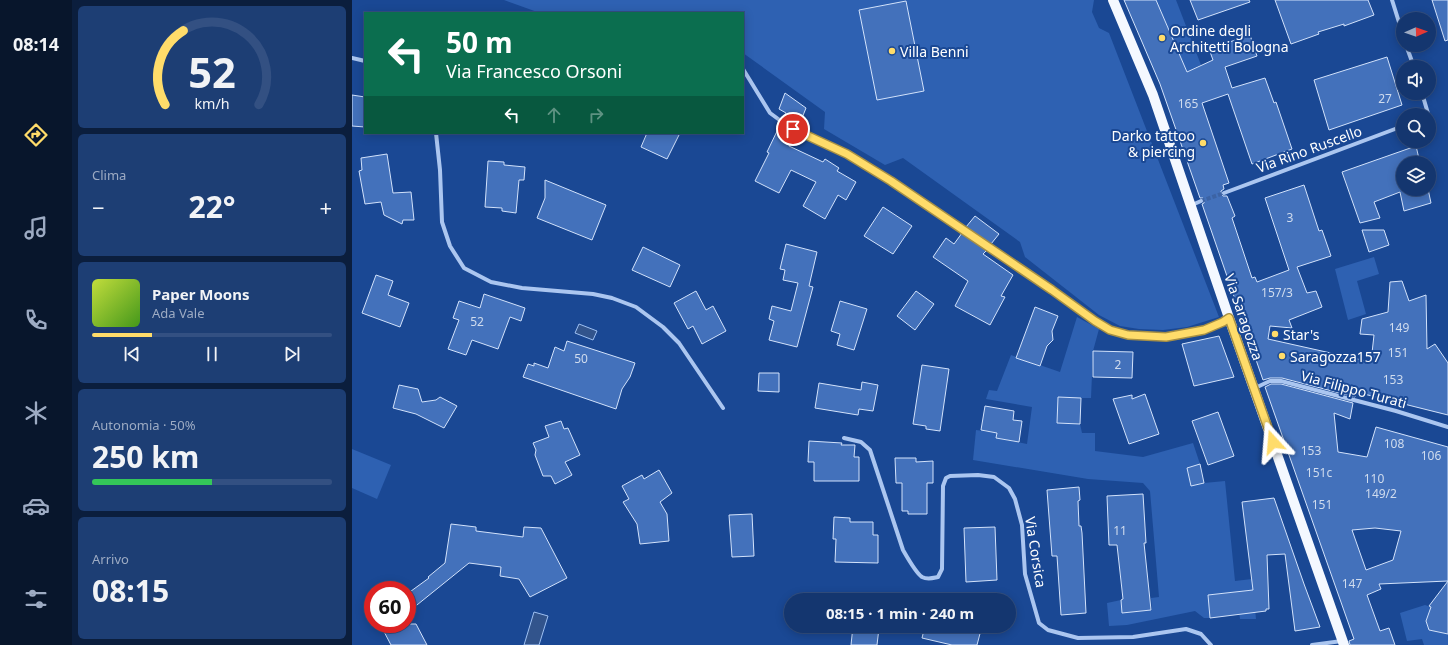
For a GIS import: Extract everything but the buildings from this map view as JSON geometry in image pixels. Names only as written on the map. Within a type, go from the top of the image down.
[{"type":"main road","name":"Via Saragozza","points":[[1113,0],[1153,94],[1196,203],[1229,318],[1255,388],[1343,643]]},
{"type":"street","points":[[1392,0],[1396,13]]},
{"type":"street","points":[[352,58],[364,61]]},
{"type":"street","points":[[744,71],[770,113],[785,124],[801,134],[847,154],[891,181],[1110,330],[1128,335],[1166,337],[1204,330],[1229,318]]},
{"type":"street","name":"Via Rino Ruscello","points":[[1224,193],[1396,129]]},
{"type":"street","points":[[436,134],[440,170],[442,222],[450,246],[464,268],[491,282],[522,288],[593,294],[612,298],[636,307],[663,327],[679,344],[723,408]]},
{"type":"street","name":"Via Filippo Turati","points":[[1255,388],[1270,381],[1281,381],[1396,410],[1448,427]]},
{"type":"street","name":"Via Corsica","points":[[844,438],[861,442],[870,450],[903,550],[909,561],[922,577],[931,579],[938,577],[942,569],[942,501],[943,486],[946,478],[950,476],[978,475],[994,477],[1009,488],[1015,499],[1022,525],[1026,574],[1039,623],[1048,630],[1078,638],[1133,637],[1186,629],[1201,634],[1211,645]]},
{"type":"street","points":[[1312,645],[1343,643]]},
{"type":"shaded area","points":[[504,0],[1094,0],[1092,12],[1099,28],[1109,33],[1219,317],[1187,327],[1163,330],[1139,329],[1120,326],[1099,315],[1025,257],[1020,242],[903,158],[885,165],[824,129],[825,112],[744,54],[744,12],[537,12]]},
{"type":"shaded area","points":[[1156,0],[1176,0],[1201,65],[1187,72]]},
{"type":"shaded area","points":[[1374,257],[1379,274],[1357,281],[1366,314],[1348,320],[1335,269]]},
{"type":"shaded area","points":[[1077,317],[1099,329],[1093,351],[1091,398],[1058,398],[1057,423],[1080,424],[1082,433],[1095,433],[1095,451],[1143,457],[1193,443],[1200,464],[1187,468],[1191,486],[1225,481],[1235,581],[1252,579],[1256,619],[1240,619],[1236,592],[1208,595],[1210,618],[1204,618],[1195,611],[1127,625],[1109,626],[1107,603],[1121,600],[1122,613],[1152,610],[1151,598],[1159,597],[1150,491],[1143,483],[1088,479],[973,460],[976,430],[997,433],[996,438],[1027,444],[1032,407],[986,399],[989,390],[997,391],[1011,355],[1060,372]]},
{"type":"shaded area","points":[[579,324],[597,331],[593,340],[575,333]]},
{"type":"shaded area","points":[[352,449],[391,465],[377,499],[352,488]]},
{"type":"shaded area","points":[[1425,605],[1434,608],[1426,621],[1429,630],[1448,634],[1448,645],[1424,645],[1422,639],[1407,641],[1400,613]]},
{"type":"shaded area","points":[[534,612],[548,616],[539,645],[524,645]]},
{"type":"tunnel","points":[[1201,201],[1224,193]]},
{"type":"place","name":"Ordine degli Architetti Bologna","points":[[1162,38]]},
{"type":"place","name":"Villa Benni","points":[[892,51]]},
{"type":"place","name":"Darko tattoo & piercing","points":[[1203,143]]},
{"type":"place","name":"Star's","points":[[1275,334]]},
{"type":"place","name":"Saragozza157","points":[[1282,356]]},
{"type":"route","points":[[793,129],[847,154],[891,181],[1110,330],[1128,335],[1166,337],[1204,330],[1229,318],[1273,442]]}]
